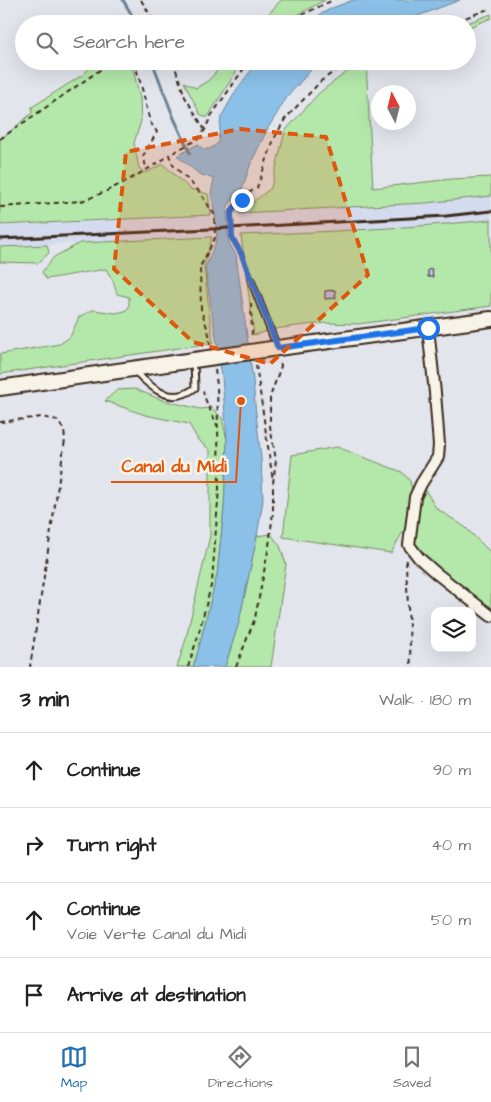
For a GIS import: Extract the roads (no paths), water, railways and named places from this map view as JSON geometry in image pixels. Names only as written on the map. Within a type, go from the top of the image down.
[{"type":"main road","points":[[0,388],[491,318]]},
{"type":"street","points":[[428,328],[435,393],[439,445],[438,457],[415,497],[409,545],[413,552],[425,563],[491,616]]},
{"type":"lane","points":[[251,280],[278,348]]},
{"type":"lane","points":[[133,368],[149,385],[163,394],[188,394],[195,388],[194,360]]},
{"type":"water","points":[[353,0],[460,0],[421,15],[319,15]]},
{"type":"water","points":[[251,70],[311,70],[287,97],[268,128],[251,163],[242,189],[227,208],[228,238],[236,255],[253,380],[263,500],[239,622],[225,667],[193,667],[217,575],[224,508],[227,440],[222,376],[205,268],[217,239],[211,194],[214,179],[199,174],[177,156],[198,144],[203,149],[210,149],[218,143],[221,117],[237,89]]},
{"type":"waterway","points":[[123,0],[132,15]]},
{"type":"waterway","points":[[155,70],[190,153]]},
{"type":"railway","points":[[0,239],[446,216],[491,211]]},
{"type":"place","name":"Canal du Midi","points":[[241,401]]}]
